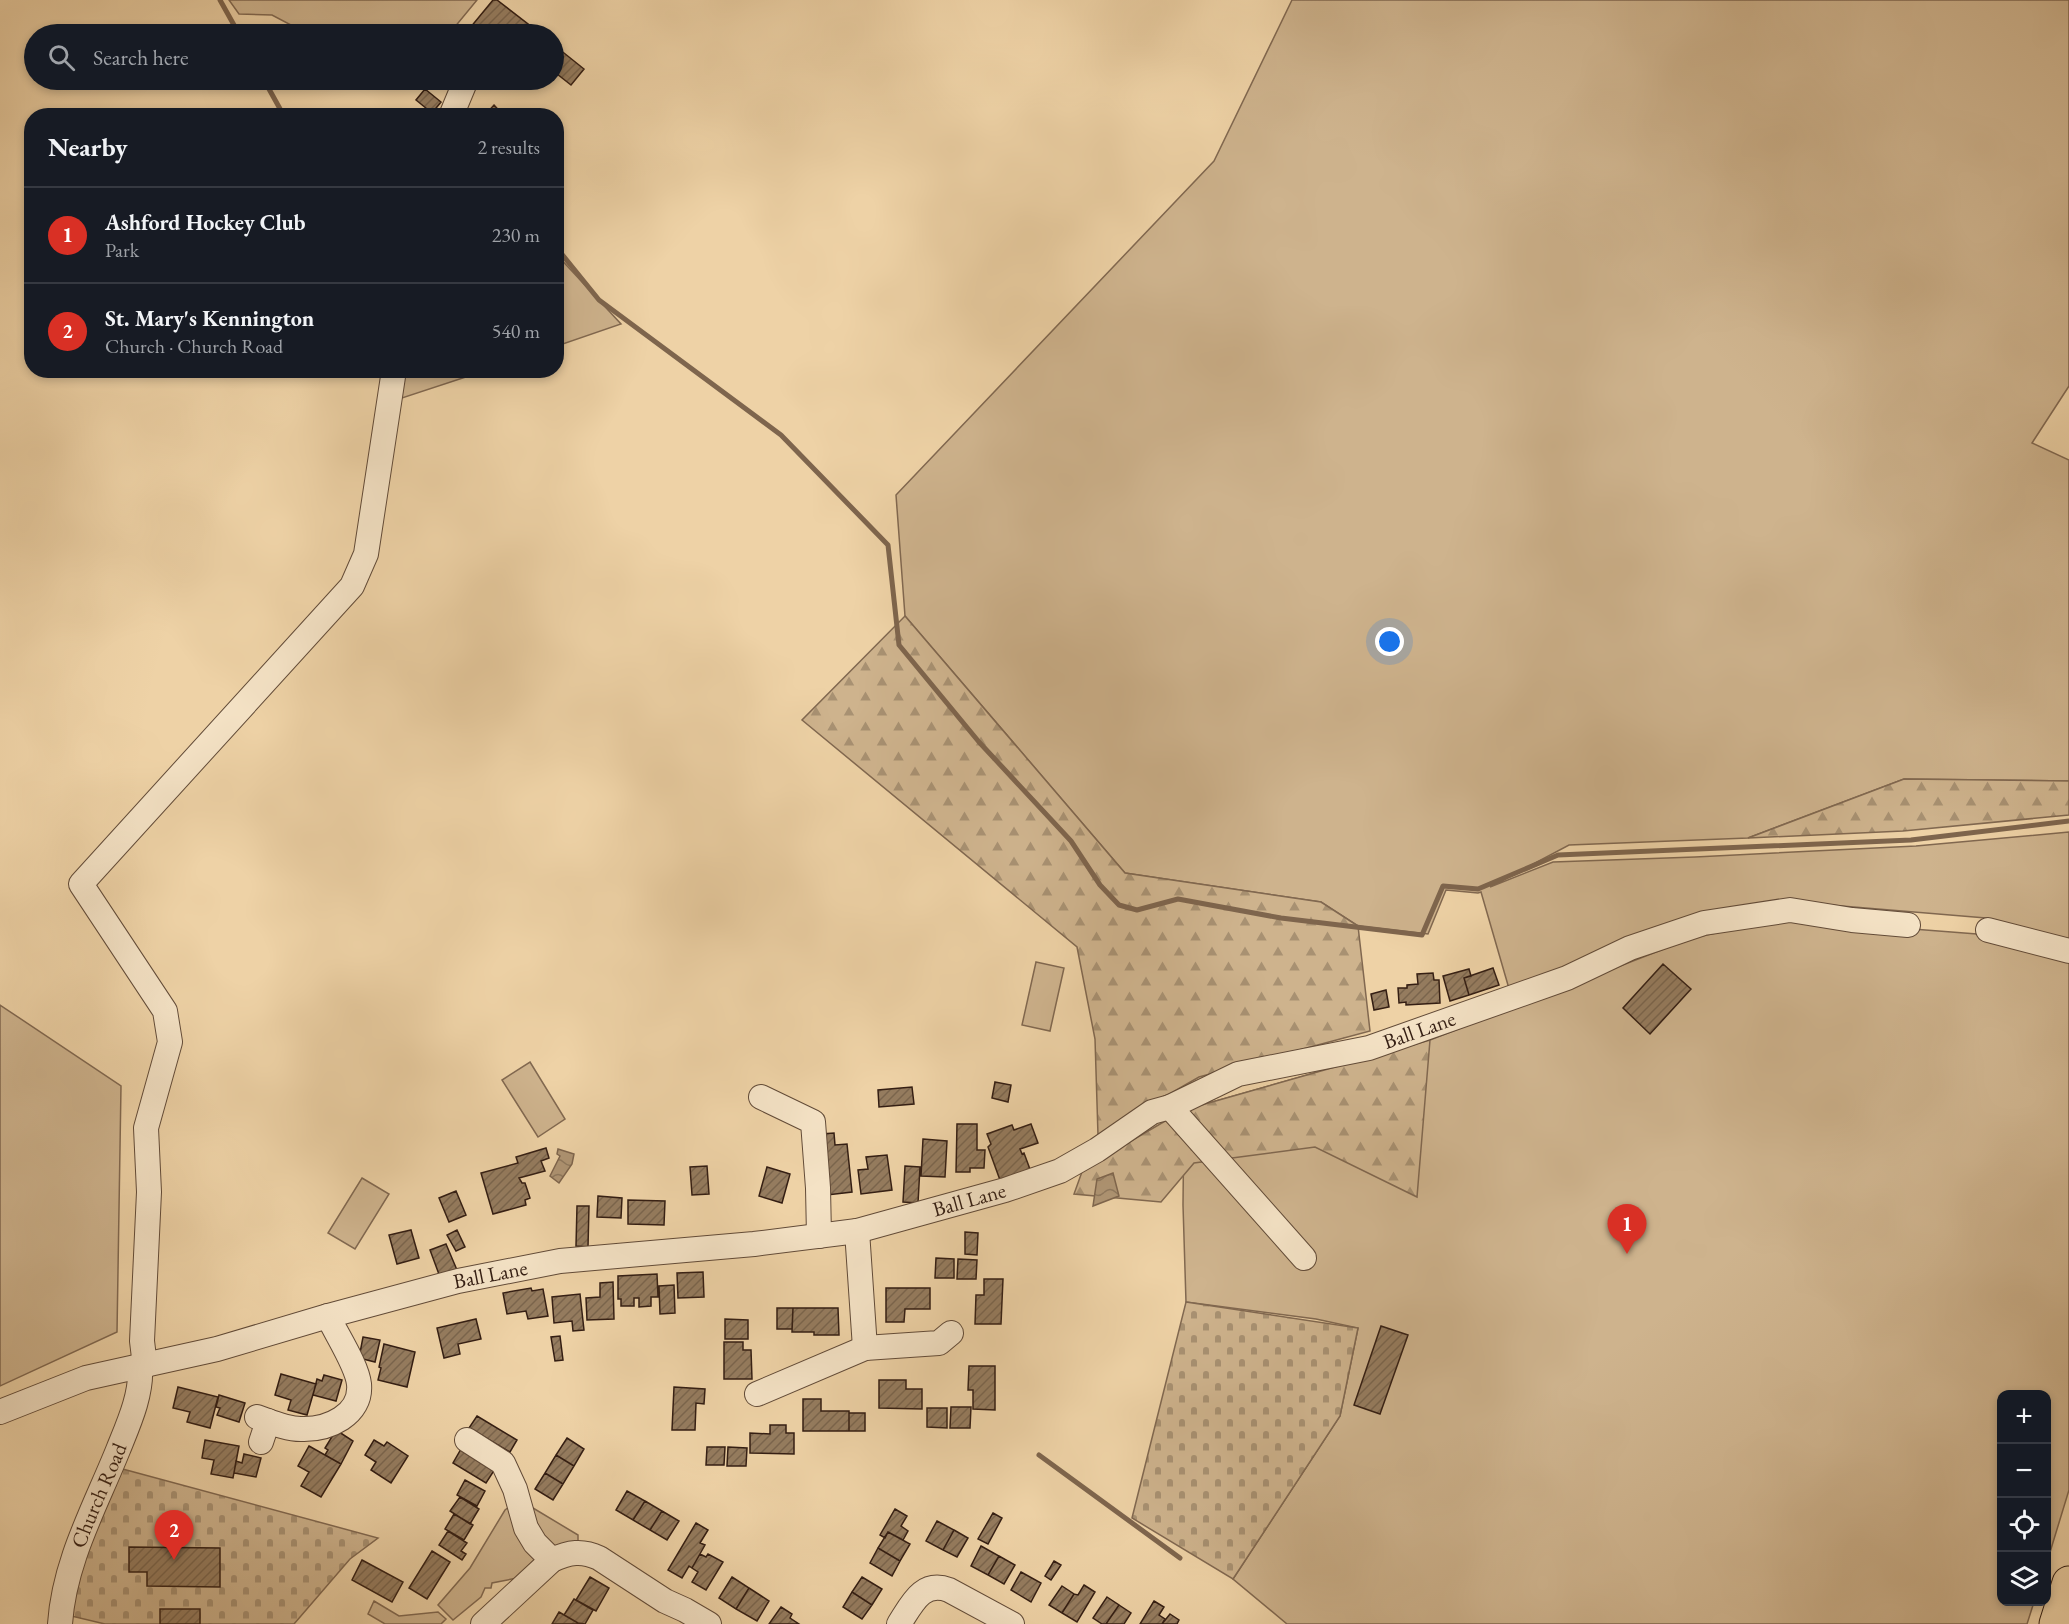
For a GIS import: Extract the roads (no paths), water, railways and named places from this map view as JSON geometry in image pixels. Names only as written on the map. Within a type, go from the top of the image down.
[{"type":"highway","points":[[2056,1624],[2069,1583]]},
{"type":"street","points":[[454,108],[462,90]]},
{"type":"street","name":"Church Road","points":[[60,1624],[65,1589],[74,1555],[129,1424],[142,1366],[149,1192],[146,1128],[170,1042],[165,1011],[81,884],[352,586],[366,554],[393,378]]},
{"type":"street","name":"Ball Lane","points":[[0,1412],[86,1378],[218,1350],[328,1316],[458,1281],[560,1261],[754,1244],[857,1231],[1005,1190],[1060,1171],[1097,1150],[1152,1112],[1170,1107],[1238,1074],[1369,1048],[1567,978],[1630,948],[1704,923],[1790,910],[1852,920],[1908,924]]},
{"type":"street","points":[[1988,930],[2069,951]]},
{"type":"street","points":[[761,1097],[813,1122],[819,1236]]},
{"type":"street","points":[[1170,1107],[1304,1258]]},
{"type":"street","points":[[857,1231],[866,1348]]},
{"type":"street","points":[[262,1427],[315,1428],[342,1419],[353,1408],[358,1393],[357,1376],[328,1316]]},
{"type":"street","points":[[757,1394],[866,1348],[938,1345]]},
{"type":"street","points":[[466,1440],[503,1463],[529,1534],[552,1560]]},
{"type":"street","points":[[483,1624],[552,1560],[566,1553],[576,1552],[595,1556],[665,1601],[709,1624]]},
{"type":"street","points":[[899,1624],[918,1594],[924,1589],[939,1587],[949,1590],[1012,1624]]},
{"type":"water","points":[[558,1149],[574,1154],[572,1164],[559,1183],[550,1176],[560,1156],[557,1154]]},
{"type":"water","points":[[1113,1173],[1119,1196],[1093,1206],[1097,1179]]},
{"type":"waterway","points":[[220,0],[233,24]]},
{"type":"waterway","points":[[270,90],[280,108]]},
{"type":"waterway","points":[[564,257],[599,300],[781,435],[888,545],[899,645],[979,742],[1071,841],[1100,885],[1119,905],[1137,910],[1178,899],[1281,918],[1422,935],[1443,886],[1478,889],[1558,855],[1911,840],[2069,821]]},
{"type":"waterway","points":[[1039,1455],[1180,1558]]},
{"type":"place","name":"Ashford Hockey Club","points":[[1627,1254]]},
{"type":"place","name":"St. Mary's Kennington","points":[[174,1560]]}]
